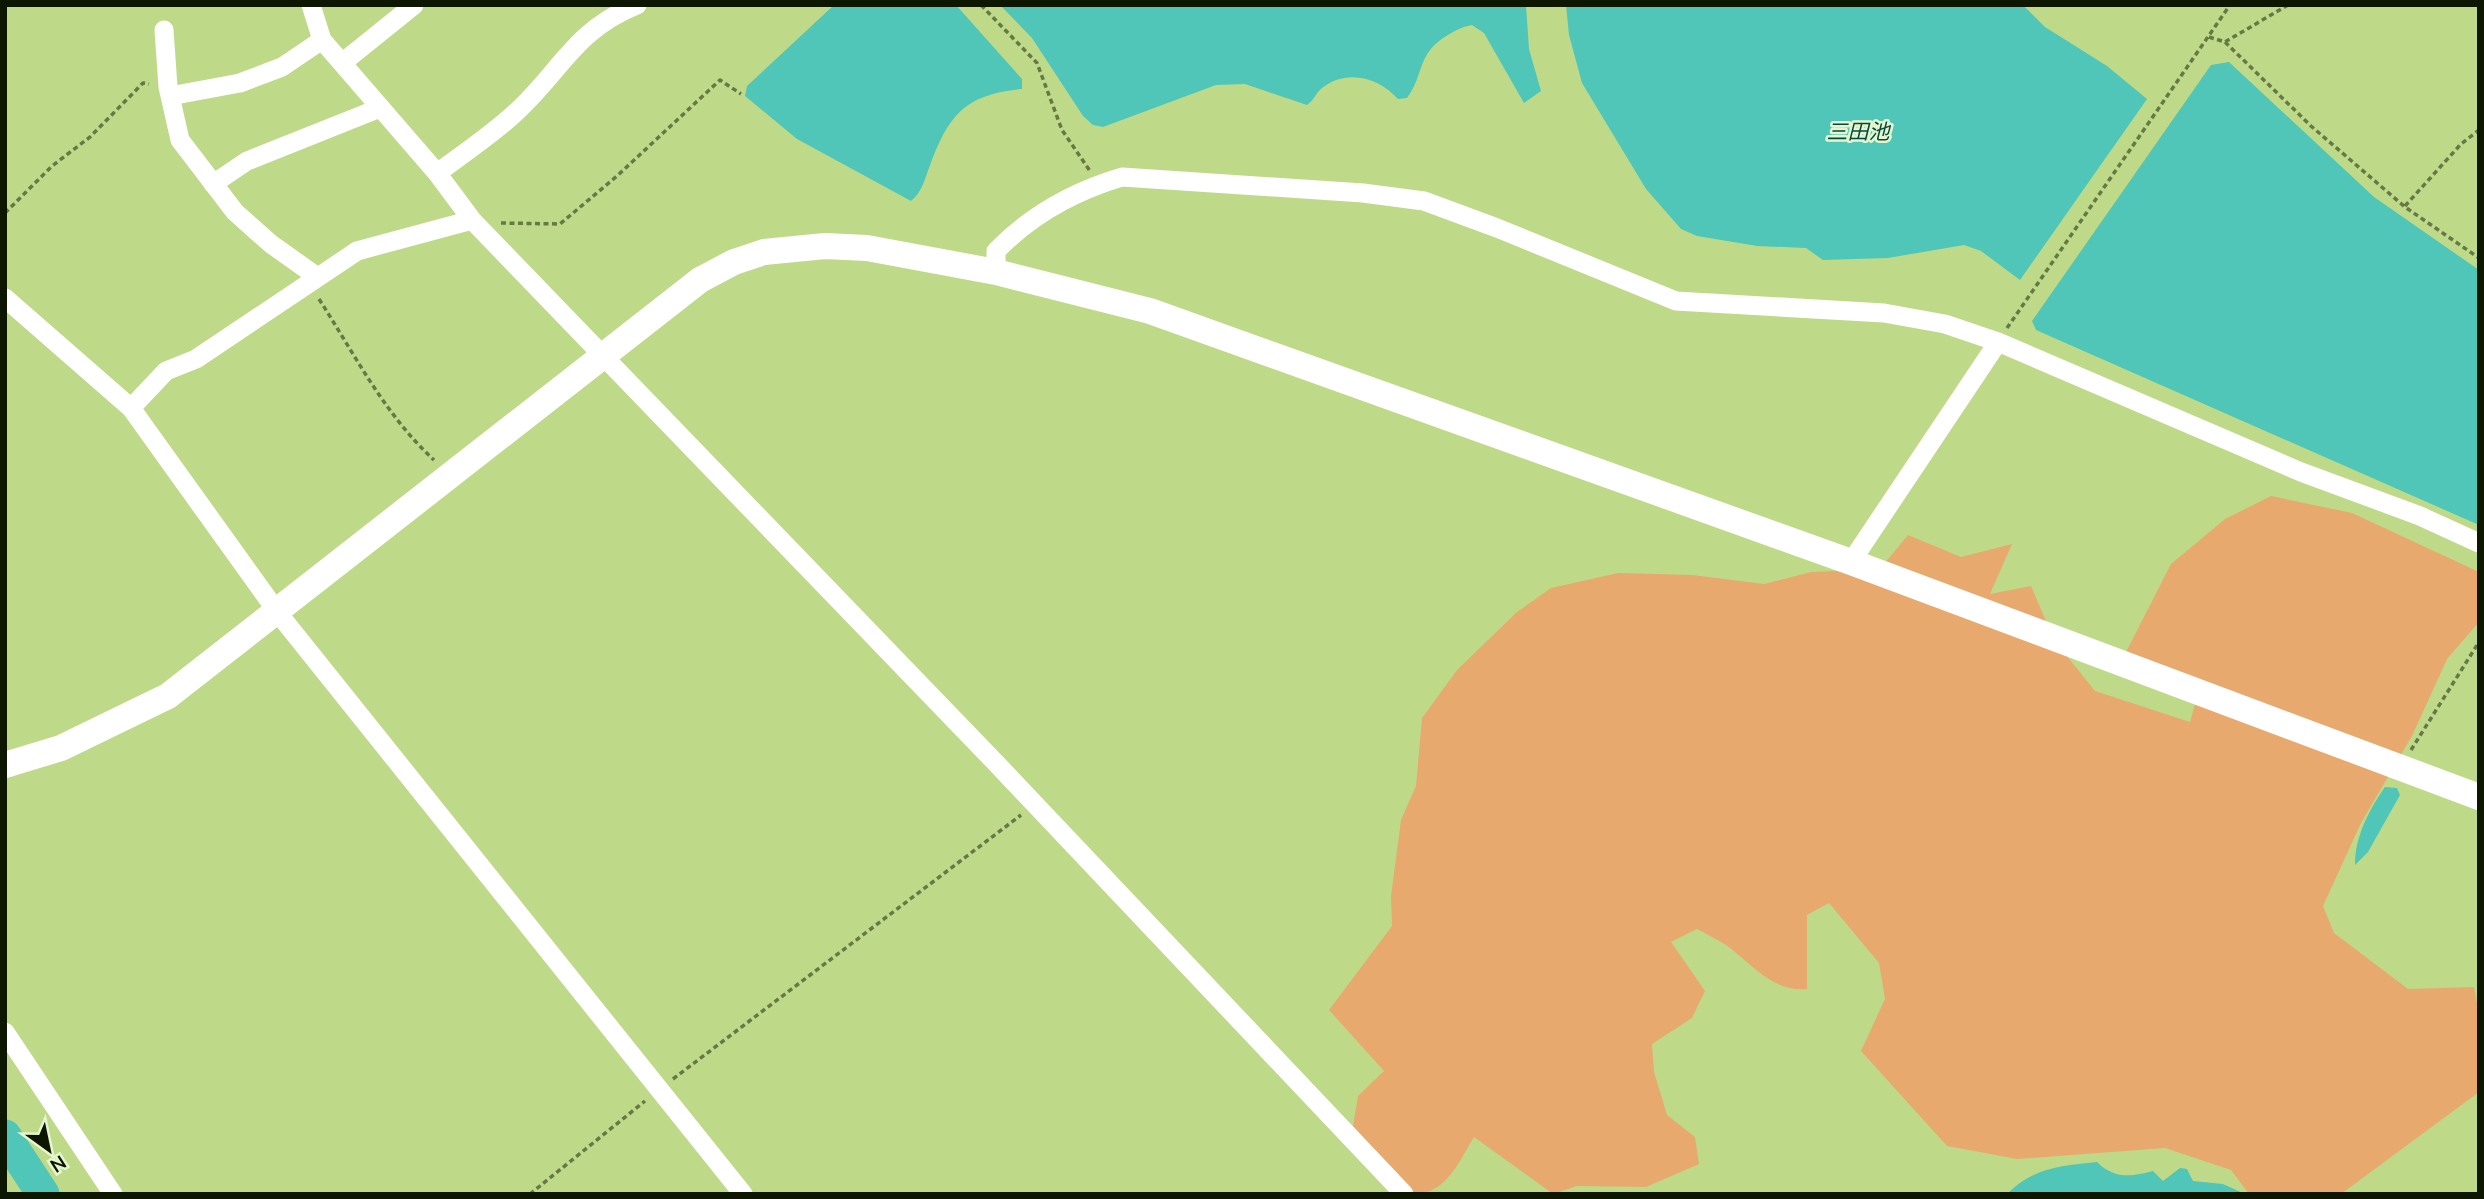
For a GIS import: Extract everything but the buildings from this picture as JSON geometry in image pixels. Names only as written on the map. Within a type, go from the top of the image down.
[{"type":"street","points":[[311,5],[322,40],[437,173],[478,226],[1404,1194]]},
{"type":"street","points":[[342,64],[414,5]]},
{"type":"street","points":[[437,173],[516,113],[562,60],[609,16],[637,5]]},
{"type":"street","points":[[164,30],[169,91],[180,140],[235,212],[312,280]]},
{"type":"street","points":[[169,91],[240,83],[282,67],[322,40]]},
{"type":"street","points":[[213,184],[247,161],[380,108]]},
{"type":"street","points":[[996,272],[996,251],[1012,234],[1085,188],[1122,177],[1162,177],[1363,193],[1424,201],[1676,301],[1884,313],[1945,324],[1998,342],[2301,472],[2420,516],[2479,542]]},
{"type":"street","points":[[131,408],[166,371],[196,359],[357,251],[478,226]]},
{"type":"street","points":[[5,765],[61,748],[168,696],[278,613],[701,280],[734,262],[764,252],[825,246],[867,248],[996,272],[1150,311],[1851,562],[2479,797]]},
{"type":"street","points":[[5,298],[131,408],[278,613],[743,1194]]},
{"type":"street","points":[[1851,562],[1998,342]]},
{"type":"street","points":[[5,1032],[113,1194]]},
{"type":"path","points":[[981,5],[1037,63],[1062,130],[1099,184]]},
{"type":"path","points":[[1998,342],[2230,5]]},
{"type":"path","points":[[2225,41],[2288,5]]},
{"type":"path","points":[[2209,37],[2225,41],[2311,126],[2404,207],[2479,258]]},
{"type":"path","points":[[478,226],[505,222],[560,224],[617,176],[719,80],[741,94]]},
{"type":"path","points":[[5,213],[52,166],[90,137],[143,83],[169,91]]},
{"type":"path","points":[[2404,207],[2461,144],[2479,130]]},
{"type":"path","points":[[312,280],[384,404],[414,442],[451,476]]},
{"type":"path","points":[[2400,769],[2479,642]]},
{"type":"path","points":[[530,1194],[661,1089],[1034,806]]},
{"type":"shaded area","points":[[2271,496],[2352,513],[2479,572],[2479,622],[2447,659],[2412,736],[2361,823],[2323,906],[2334,933],[2408,989],[2474,987],[2479,1013],[2479,1092],[2341,1194],[2249,1194],[2231,1170],[2165,1148],[2017,1159],[1947,1146],[1861,1051],[1885,999],[1879,963],[1829,903],[1807,915],[1807,989],[1795,989],[1773,982],[1726,945],[1697,929],[1671,942],[1705,991],[1692,1018],[1652,1044],[1654,1072],[1667,1115],[1695,1137],[1699,1164],[1646,1187],[1577,1186],[1553,1194],[1474,1137],[1444,1182],[1426,1192],[1415,1194],[1353,1126],[1358,1096],[1384,1071],[1329,1010],[1392,926],[1391,896],[1401,820],[1416,786],[1422,718],[1457,670],[1517,612],[1551,588],[1618,573],[1693,575],[1764,584],[1811,572],[1880,569],[1908,535],[1961,557],[2012,544],[1990,594],[2031,586],[2054,640],[2095,691],[2190,722],[2200,686],[2126,652],[2171,564],[2225,519]]},
{"type":"water","points":[[834,5],[956,5],[1022,79],[1022,89],[986,96],[961,110],[944,134],[922,186],[911,201],[797,139],[745,96],[747,86]]},
{"type":"water","points":[[1000,5],[1526,5],[1529,49],[1541,91],[1524,103],[1484,33],[1472,25],[1457,30],[1435,45],[1425,59],[1407,98],[1398,99],[1373,81],[1352,77],[1342,78],[1322,88],[1307,105],[1245,84],[1216,85],[1103,127],[1093,125],[1083,116],[1032,38]]},
{"type":"water","name":"三田池","points":[[1566,5],[2023,5],[2045,27],[2107,66],[2147,99],[2020,280],[1981,251],[1964,245],[1888,258],[1823,260],[1806,248],[1757,246],[1697,236],[1681,229],[1646,189],[1582,83],[1569,35]]},
{"type":"water","points":[[2229,62],[2374,197],[2479,270],[2479,525],[2036,330],[2032,321],[2211,65]]},
{"type":"water","points":[[2385,787],[2397,788],[2400,795],[2368,852],[2355,865],[2357,844],[2364,824]]},
{"type":"water","points":[[2097,1162],[2116,1174],[2137,1175],[2153,1171],[2163,1181],[2180,1168],[2187,1169],[2193,1181],[2223,1184],[2245,1194],[2007,1194],[2028,1178],[2049,1169]]},
{"type":"waterway","points":[[5,1136],[43,1194]]}]
